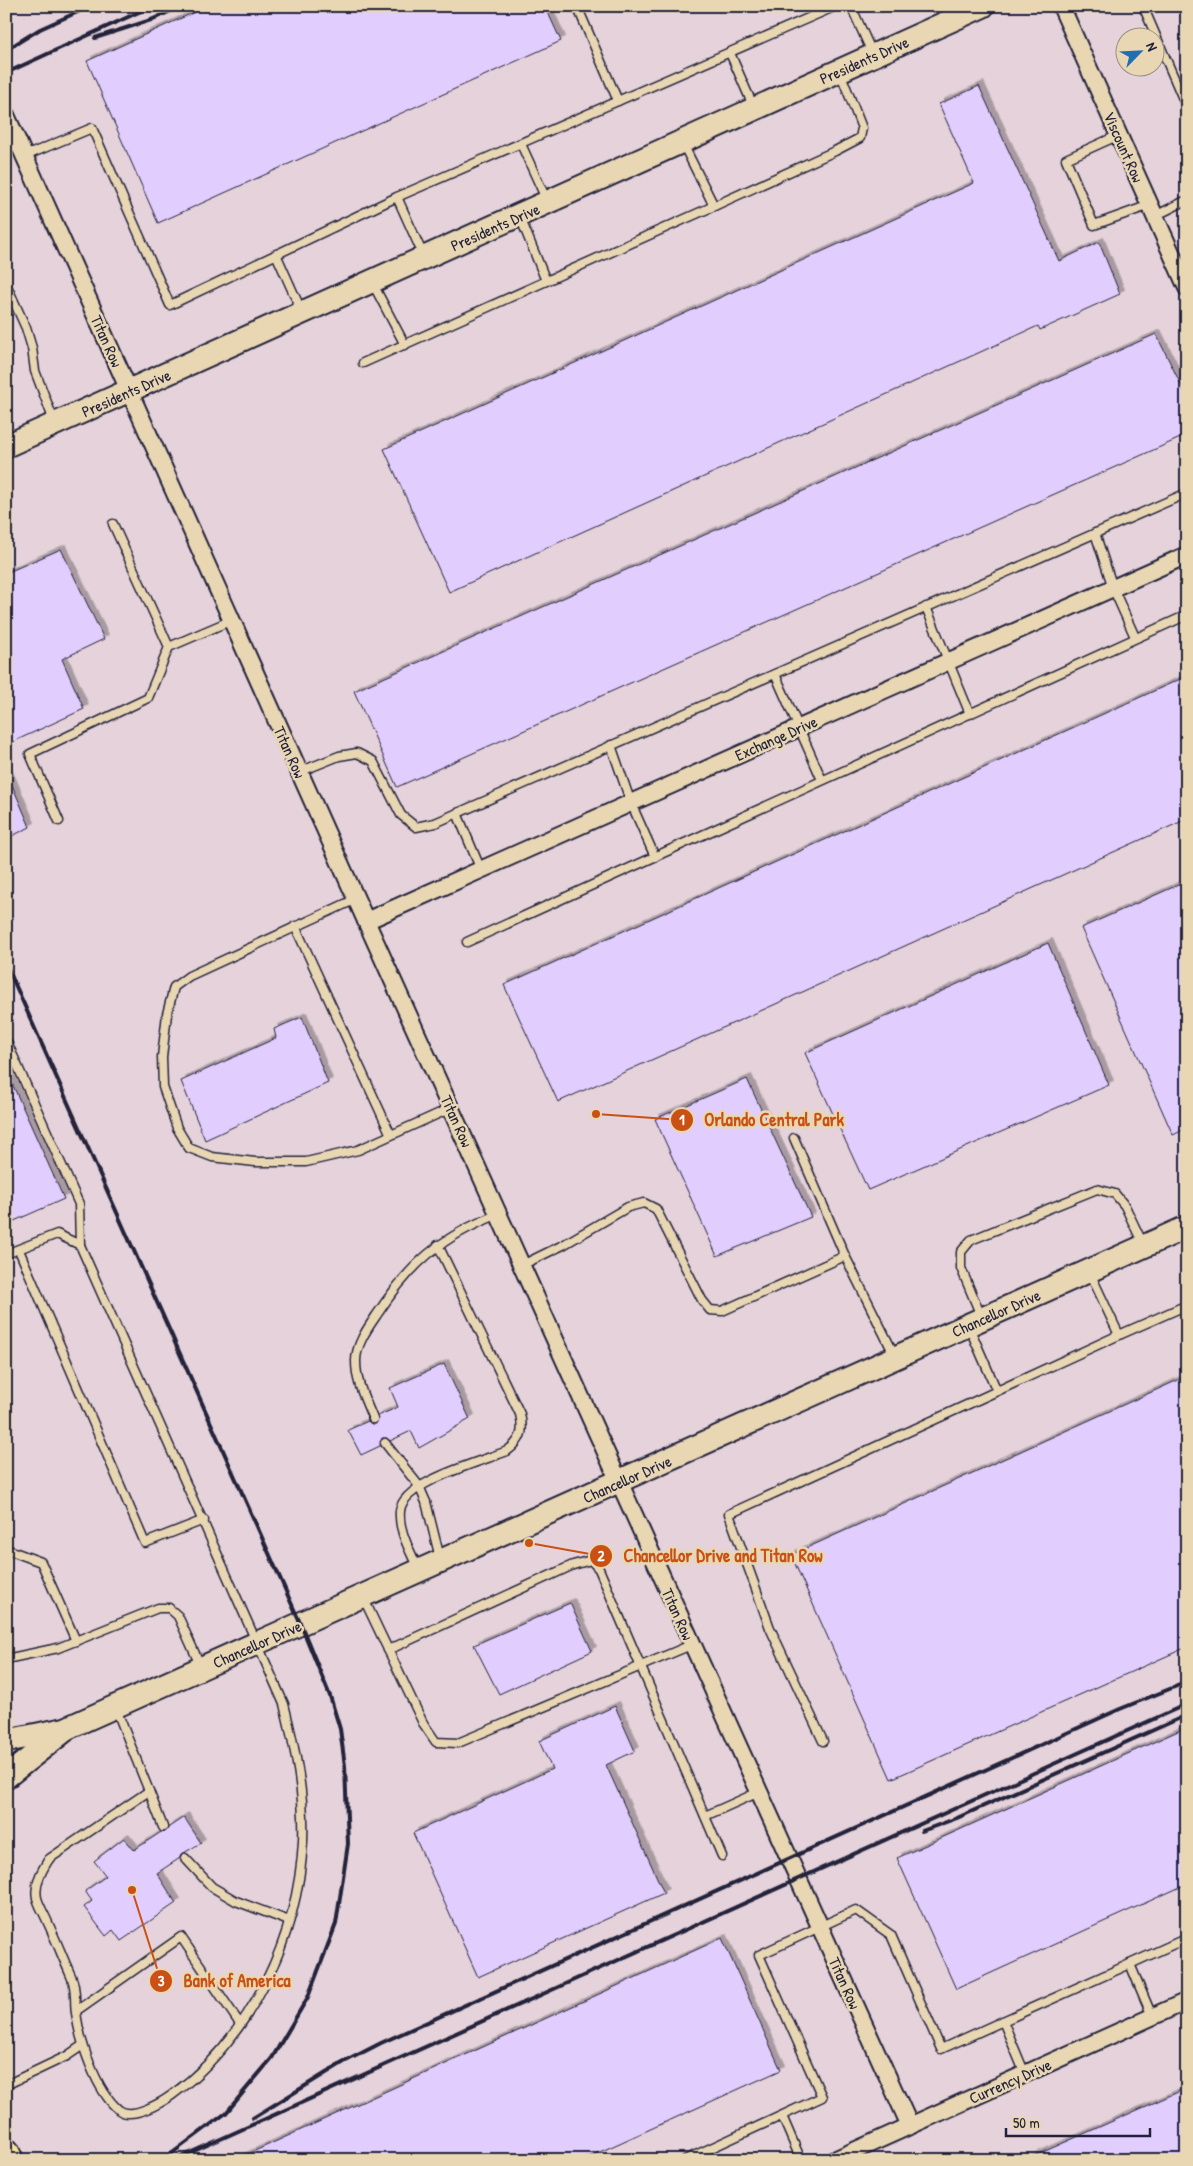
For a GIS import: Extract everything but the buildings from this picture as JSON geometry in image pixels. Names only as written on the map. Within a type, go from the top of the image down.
[{"type":"main road","points":[[6,2152],[10,2160]]},
{"type":"street","name":"Presidents Drive","points":[[6,446],[983,6]]},
{"type":"street","name":"Viscount Row","points":[[1061,6],[1187,288]]},
{"type":"street","name":"Titan Row","points":[[6,115],[17,150],[130,391],[618,1483],[910,2126]]},
{"type":"street","name":"Exchange Drive","points":[[366,921],[1187,556]]},
{"type":"street","name":"Chancellor Drive","points":[[6,1777],[65,1730],[1187,1227]]},
{"type":"street","name":"Chancellor Drive","points":[[6,1741],[65,1730]]},
{"type":"street","name":"Currency Drive","points":[[834,2160],[1187,2001]]},
{"type":"lane","points":[[577,6],[618,101]]},
{"type":"lane","points":[[17,150],[92,128],[170,305],[397,197],[836,6]]},
{"type":"lane","points":[[851,6],[873,56]]},
{"type":"lane","points":[[1143,6],[1187,108]]},
{"type":"lane","points":[[730,53],[755,110]]},
{"type":"lane","points":[[363,363],[835,152],[860,138],[862,128],[840,71]]},
{"type":"lane","points":[[1119,136],[1066,159],[1094,225],[1152,211],[1187,200]]},
{"type":"lane","points":[[683,142],[714,206]]},
{"type":"lane","points":[[521,144],[548,203]]},
{"type":"lane","points":[[397,197],[424,258]]},
{"type":"lane","points":[[520,215],[546,281]]},
{"type":"lane","points":[[276,254],[302,314]]},
{"type":"lane","points":[[372,282],[404,345]]},
{"type":"lane","points":[[6,284],[26,328],[32,348],[35,371],[55,424]]},
{"type":"lane","points":[[299,772],[338,756],[357,753],[373,761],[401,814],[416,827],[435,823],[1187,493]]},
{"type":"lane","points":[[113,524],[170,647]]},
{"type":"lane","points":[[1095,533],[1113,588],[1134,637]]},
{"type":"lane","points":[[926,607],[970,714]]},
{"type":"lane","points":[[467,942],[970,714],[1134,637],[1187,615]]},
{"type":"lane","points":[[59,821],[30,754],[148,698],[170,647],[232,620]]},
{"type":"lane","points":[[775,674],[822,780]]},
{"type":"lane","points":[[611,746],[631,803],[655,857]]},
{"type":"lane","points":[[457,813],[481,870]]},
{"type":"lane","points":[[356,899],[189,976],[174,987],[167,1014],[162,1056],[163,1087],[177,1128],[189,1148],[212,1157],[255,1162],[306,1162],[358,1150],[451,1108]]},
{"type":"lane","points":[[294,926],[391,1135]]},
{"type":"lane","points":[[6,1040],[79,1204],[80,1245],[259,1643],[284,1704],[297,1759],[303,1840],[293,1911],[270,1974],[232,2039],[194,2079],[165,2100],[135,2112],[121,2112],[107,2098],[83,2045],[76,2012],[76,1987],[37,1897],[40,1874],[49,1859],[149,1791]]},
{"type":"lane","points":[[794,1138],[845,1256],[896,1358]]},
{"type":"lane","points":[[997,1391],[975,1322],[961,1268],[961,1252],[971,1240],[1097,1189],[1115,1194],[1125,1206],[1144,1246]]},
{"type":"lane","points":[[522,1265],[563,1245],[628,1207],[644,1203],[656,1209],[702,1300],[710,1310],[722,1311],[845,1256]]},
{"type":"lane","points":[[373,1418],[358,1383],[356,1359],[360,1342],[376,1316],[404,1277],[438,1245],[458,1232],[499,1214]]},
{"type":"lane","points":[[6,1254],[57,1234],[80,1245]]},
{"type":"lane","points":[[419,1572],[402,1530],[400,1511],[404,1500],[419,1486],[507,1451],[516,1445],[523,1432],[520,1414],[438,1245]]},
{"type":"lane","points":[[19,1250],[145,1543],[204,1520]]},
{"type":"lane","points":[[1089,1271],[1119,1335]]},
{"type":"lane","points":[[823,1741],[770,1628],[729,1514],[1187,1305]]},
{"type":"lane","points":[[385,1444],[419,1486],[426,1502],[441,1562]]},
{"type":"lane","points":[[6,1548],[41,1562],[76,1641]]},
{"type":"lane","points":[[388,1650],[573,1564],[591,1560],[599,1569],[642,1666],[722,1856]]},
{"type":"lane","points":[[363,1597],[423,1724],[436,1742],[458,1743],[691,1644]]},
{"type":"lane","points":[[6,1659],[58,1648],[158,1608],[169,1608],[178,1616],[201,1669]]},
{"type":"lane","points":[[115,1707],[162,1827]]},
{"type":"lane","points":[[705,1816],[759,1792]]},
{"type":"lane","points":[[185,1858],[212,1887],[236,1901],[289,1921]]},
{"type":"lane","points":[[685,2160],[822,2097],[759,1955],[819,1926],[856,1910],[891,1935],[941,2049],[1187,1938]]},
{"type":"lane","points":[[76,2012],[181,1937],[240,2024]]},
{"type":"lane","points":[[1130,1964],[1152,2016]]},
{"type":"lane","points":[[1003,2021],[1026,2074]]},
{"type":"lane","points":[[6,2085],[67,2056],[83,2045]]},
{"type":"lane","points":[[782,2116],[801,2160]]},
{"type":"shaded area","points":[[6,6],[1187,6],[1187,2160],[6,2160]]},
{"type":"railway","points":[[6,50],[40,29],[91,6]]},
{"type":"railway","points":[[6,73],[152,6]]},
{"type":"railway","points":[[95,38],[151,20],[182,6]]},
{"type":"railway","points":[[6,964],[301,1625],[330,1696],[340,1729],[345,1766],[348,1844],[336,1924],[308,1997],[272,2058],[226,2113],[163,2160]]},
{"type":"railway","points":[[253,2118],[344,2062],[381,2043],[1120,1709],[1187,1682]]},
{"type":"railway","points":[[174,2160],[1187,1704]]},
{"type":"railway","points":[[922,1831],[957,1818],[1187,1715]]},
{"type":"place","name":"Orlando Central Park","points":[[596,1114]]},
{"type":"place","name":"Chancellor Drive and Titan Row","points":[[529,1543]]},
{"type":"place","name":"Bank of America","points":[[132,1890]]}]
